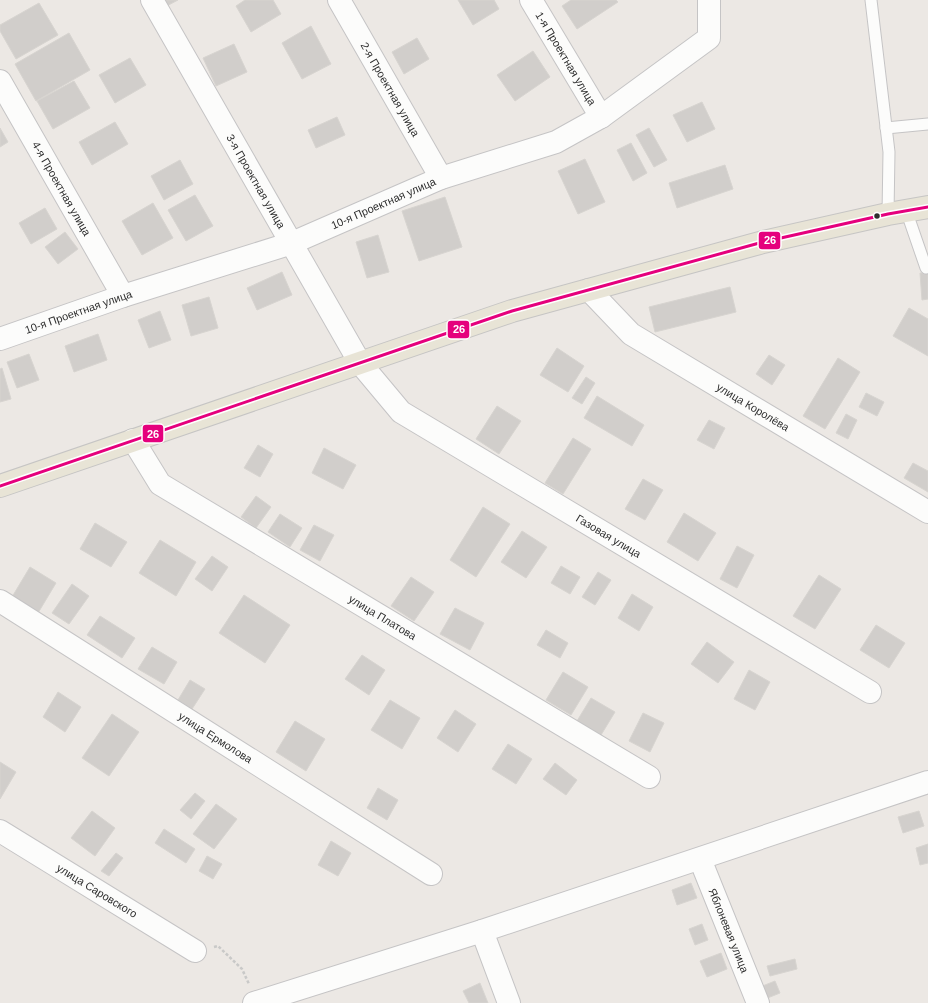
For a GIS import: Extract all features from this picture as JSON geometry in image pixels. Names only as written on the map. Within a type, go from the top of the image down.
[{"type":"main road","points":[[0,486],[512,311],[763,242],[897,212],[928,207]]},
{"type":"street","name":"3-я Проектная улица","points":[[152,0],[360,363]]},
{"type":"street","name":"2-я Проектная улица","points":[[339,0],[441,178]]},
{"type":"street","name":"1-я Проектная улица","points":[[531,0],[601,117]]},
{"type":"street","name":"10-я Проектная улица","points":[[0,339],[123,296],[292,243],[441,178],[556,142],[601,117],[709,38],[709,0]]},
{"type":"street","name":"4-я Проектная улица","points":[[0,80],[123,296]]},
{"type":"street","name":"улица Королёва","points":[[589,290],[631,334],[928,512]]},
{"type":"street","name":"Газовая улица","points":[[360,363],[401,412],[870,692]]},
{"type":"street","name":"улица Платова","points":[[133,440],[160,484],[649,777]]},
{"type":"street","name":"улица Ермолова","points":[[0,601],[431,874]]},
{"type":"street","points":[[257,1003],[482,931],[928,782]]},
{"type":"street","name":"улица Саровского","points":[[0,832],[195,951]]},
{"type":"street","name":"Яблоневая улица","points":[[700,859],[758,1003]]},
{"type":"street","points":[[482,931],[509,1003]]},
{"type":"lane","points":[[871,0],[897,212],[926,268],[928,268]]},
{"type":"lane","points":[[886,128],[928,124]]},
{"type":"path","points":[[195,951],[218,946],[242,969],[257,1003]]},
{"type":"building","points":[[157,0],[178,0],[161,9]]},
{"type":"building","points":[[245,0],[273,0],[281,14],[251,32],[236,6]]},
{"type":"building","points":[[458,0],[494,0],[499,9],[473,25]]},
{"type":"building","points":[[571,0],[616,0],[618,2],[577,29],[562,6]]},
{"type":"building","points":[[39,3],[58,35],[16,59],[0,31],[0,25]]},
{"type":"building","points":[[311,26],[331,64],[302,79],[282,43]]},
{"type":"building","points":[[69,33],[90,70],[36,101],[15,64]]},
{"type":"building","points":[[417,38],[429,59],[404,74],[392,52]]},
{"type":"building","points":[[234,44],[247,72],[216,86],[203,58]]},
{"type":"building","points":[[533,51],[550,77],[515,101],[497,75]]},
{"type":"building","points":[[130,58],[146,85],[115,103],[99,75]]},
{"type":"building","points":[[74,81],[90,108],[53,129],[37,101]]},
{"type":"building","points":[[702,102],[715,129],[687,142],[673,115]]},
{"type":"building","points":[[337,117],[345,135],[316,148],[308,130]]},
{"type":"building","points":[[115,122],[128,144],[92,165],[79,142]]},
{"type":"building","points":[[0,128],[8,142],[0,147]]},
{"type":"building","points":[[649,128],[667,160],[654,167],[636,135]]},
{"type":"building","points":[[631,143],[647,173],[633,181],[617,150]]},
{"type":"building","points":[[585,159],[605,202],[578,214],[558,171]]},
{"type":"building","points":[[180,160],[193,184],[164,200],[151,176]]},
{"type":"building","points":[[725,165],[733,189],[677,208],[669,183]]},
{"type":"building","points":[[195,195],[213,226],[186,241],[168,210]]},
{"type":"building","points":[[445,197],[462,247],[419,261],[402,211]]},
{"type":"building","points":[[153,203],[173,238],[142,255],[122,221]]},
{"type":"building","points":[[45,208],[57,229],[31,244],[19,223]]},
{"type":"building","points":[[65,232],[78,249],[58,264],[45,247]]},
{"type":"building","points":[[378,235],[389,272],[367,278],[356,242]]},
{"type":"building","points":[[282,272],[292,295],[257,310],[247,288]]},
{"type":"building","points":[[920,273],[928,273],[928,299],[922,300]]},
{"type":"building","points":[[730,287],[736,312],[655,332],[649,307]]},
{"type":"building","points":[[209,297],[218,328],[191,336],[182,305]]},
{"type":"building","points":[[909,308],[928,319],[928,356],[893,336]]},
{"type":"building","points":[[160,311],[171,340],[149,348],[138,320]]},
{"type":"building","points":[[98,334],[107,360],[74,372],[65,346]]},
{"type":"building","points":[[557,348],[584,366],[568,392],[540,375]]},
{"type":"building","points":[[29,354],[39,380],[17,388],[7,362]]},
{"type":"building","points":[[769,355],[785,365],[772,385],[756,374]]},
{"type":"building","points":[[838,358],[860,372],[825,429],[803,416]]},
{"type":"building","points":[[2,368],[11,399],[0,402],[0,369]]},
{"type":"building","points":[[586,377],[595,383],[582,404],[572,398]]},
{"type":"building","points":[[866,393],[884,402],[877,416],[859,407]]},
{"type":"building","points":[[597,396],[644,425],[632,446],[584,418]]},
{"type":"building","points":[[497,406],[521,421],[499,454],[476,439]]},
{"type":"building","points":[[846,414],[857,420],[848,439],[836,433]]},
{"type":"building","points":[[709,420],[725,428],[714,449],[697,440]]},
{"type":"building","points":[[573,438],[591,449],[563,494],[545,483]]},
{"type":"building","points":[[258,445],[273,454],[260,477],[244,468]]},
{"type":"building","points":[[324,448],[356,465],[343,489],[312,473]]},
{"type":"building","points":[[913,463],[928,471],[928,492],[904,478]]},
{"type":"building","points":[[643,479],[663,490],[645,520],[625,509]]},
{"type":"building","points":[[256,496],[271,507],[256,528],[241,517]]},
{"type":"building","points":[[483,507],[510,524],[476,577],[450,560]]},
{"type":"building","points":[[684,513],[716,533],[698,561],[667,542]]},
{"type":"building","points":[[280,514],[302,528],[290,547],[268,532]]},
{"type":"building","points":[[95,523],[127,542],[111,567],[80,549]]},
{"type":"building","points":[[314,525],[334,535],[320,561],[300,550]]},
{"type":"building","points":[[522,531],[547,547],[526,578],[501,562]]},
{"type":"building","points":[[160,540],[196,562],[176,596],[139,573]]},
{"type":"building","points":[[737,546],[754,555],[737,588],[720,579]]},
{"type":"building","points":[[212,556],[228,567],[212,591],[195,579]]},
{"type":"building","points":[[561,566],[580,577],[570,594],[551,583]]},
{"type":"building","points":[[30,567],[56,583],[38,613],[12,597]]},
{"type":"building","points":[[598,572],[611,580],[595,605],[582,597]]},
{"type":"building","points":[[819,575],[841,589],[815,629],[793,616]]},
{"type":"building","points":[[411,577],[434,592],[414,621],[391,606]]},
{"type":"building","points":[[72,584],[89,596],[69,624],[52,613]]},
{"type":"building","points":[[632,594],[653,607],[639,631],[618,618]]},
{"type":"building","points":[[244,595],[290,625],[265,663],[219,633]]},
{"type":"building","points":[[455,608],[484,623],[470,650],[440,634]]},
{"type":"building","points":[[100,616],[135,638],[122,658],[87,635]]},
{"type":"building","points":[[876,625],[905,643],[889,668],[860,650]]},
{"type":"building","points":[[546,630],[568,643],[560,658],[537,645]]},
{"type":"building","points":[[707,642],[734,662],[718,683],[691,664]]},
{"type":"building","points":[[152,647],[177,662],[164,684],[138,669]]},
{"type":"building","points":[[362,655],[385,670],[369,695],[345,679]]},
{"type":"building","points":[[749,670],[770,682],[755,710],[734,699]]},
{"type":"building","points":[[563,672],[588,687],[571,715],[546,700]]},
{"type":"building","points":[[190,680],[205,689],[192,709],[178,700]]},
{"type":"building","points":[[58,692],[81,707],[65,732],[43,717]]},
{"type":"building","points":[[591,698],[615,712],[601,735],[577,721]]},
{"type":"building","points":[[390,700],[420,718],[402,749],[371,730]]},
{"type":"building","points":[[455,710],[476,724],[458,752],[437,738]]},
{"type":"building","points":[[643,713],[664,723],[650,752],[629,741]]},
{"type":"building","points":[[112,714],[139,732],[109,776],[82,758]]},
{"type":"building","points":[[295,721],[325,739],[306,771],[276,752]]},
{"type":"building","points":[[508,744],[532,759],[516,784],[492,769]]},
{"type":"building","points":[[0,762],[16,772],[0,799]]},
{"type":"building","points":[[555,763],[577,780],[566,795],[543,779]]},
{"type":"building","points":[[378,788],[398,800],[387,820],[367,808]]},
{"type":"building","points":[[195,793],[205,801],[191,819],[180,810]]},
{"type":"building","points":[[216,804],[237,819],[214,849],[193,834]]},
{"type":"building","points":[[92,811],[115,828],[95,856],[71,838]]},
{"type":"building","points":[[919,811],[924,826],[903,833],[898,817]]},
{"type":"building","points":[[164,829],[195,849],[186,863],[155,843]]},
{"type":"building","points":[[331,841],[351,853],[338,876],[318,865]]},
{"type":"building","points":[[928,844],[928,863],[920,865],[916,848]]},
{"type":"building","points":[[116,853],[123,858],[109,876],[101,871]]},
{"type":"building","points":[[207,856],[222,864],[213,879],[199,871]]},
{"type":"building","points":[[691,883],[697,898],[677,905],[672,890]]},
{"type":"building","points":[[702,924],[708,940],[695,945],[689,929]]},
{"type":"building","points":[[721,953],[727,969],[707,977],[700,961]]},
{"type":"building","points":[[795,959],[797,969],[770,976],[767,966]]},
{"type":"building","points":[[775,981],[780,993],[765,999],[760,987]]},
{"type":"building","points":[[480,983],[488,1003],[469,1003],[463,991]]},
{"type":"transit line","name":"26","points":[[0,486],[512,311],[763,242],[888,214],[928,207]]}]
